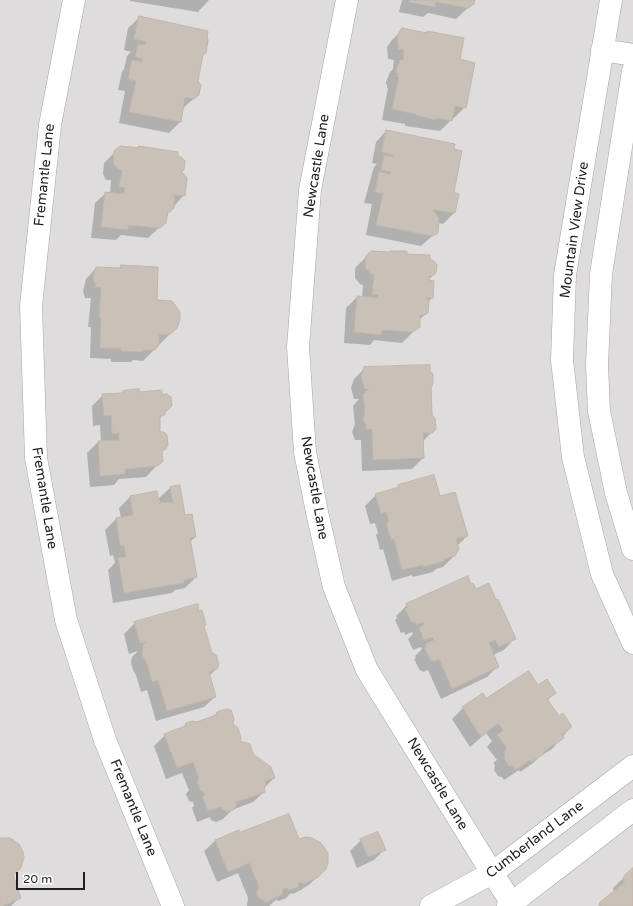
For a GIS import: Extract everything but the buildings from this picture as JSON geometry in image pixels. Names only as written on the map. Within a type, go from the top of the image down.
[{"type":"street","name":"Fremantle Lane","points":[[74,0],[50,124],[31,306],[36,458],[66,620],[105,740],[173,906]]},
{"type":"street","name":"Newcastle Lane","points":[[347,0],[310,190],[298,347],[306,452],[317,512],[334,587],[368,670],[511,905]]},
{"type":"street","name":"Mountain View Drive","points":[[611,0],[565,275],[562,360],[573,457],[596,552],[602,574],[633,643]]},
{"type":"street","points":[[602,50],[633,54]]},
{"type":"street","points":[[633,71],[601,274],[597,365],[599,411],[616,493],[633,549]]},
{"type":"street","name":"Cumberland Lane","points":[[431,906],[492,873],[633,766]]},
{"type":"street","points":[[511,905],[633,810]]},
{"type":"shaded area","points":[[0,0],[633,0],[633,906],[0,906]]}]
